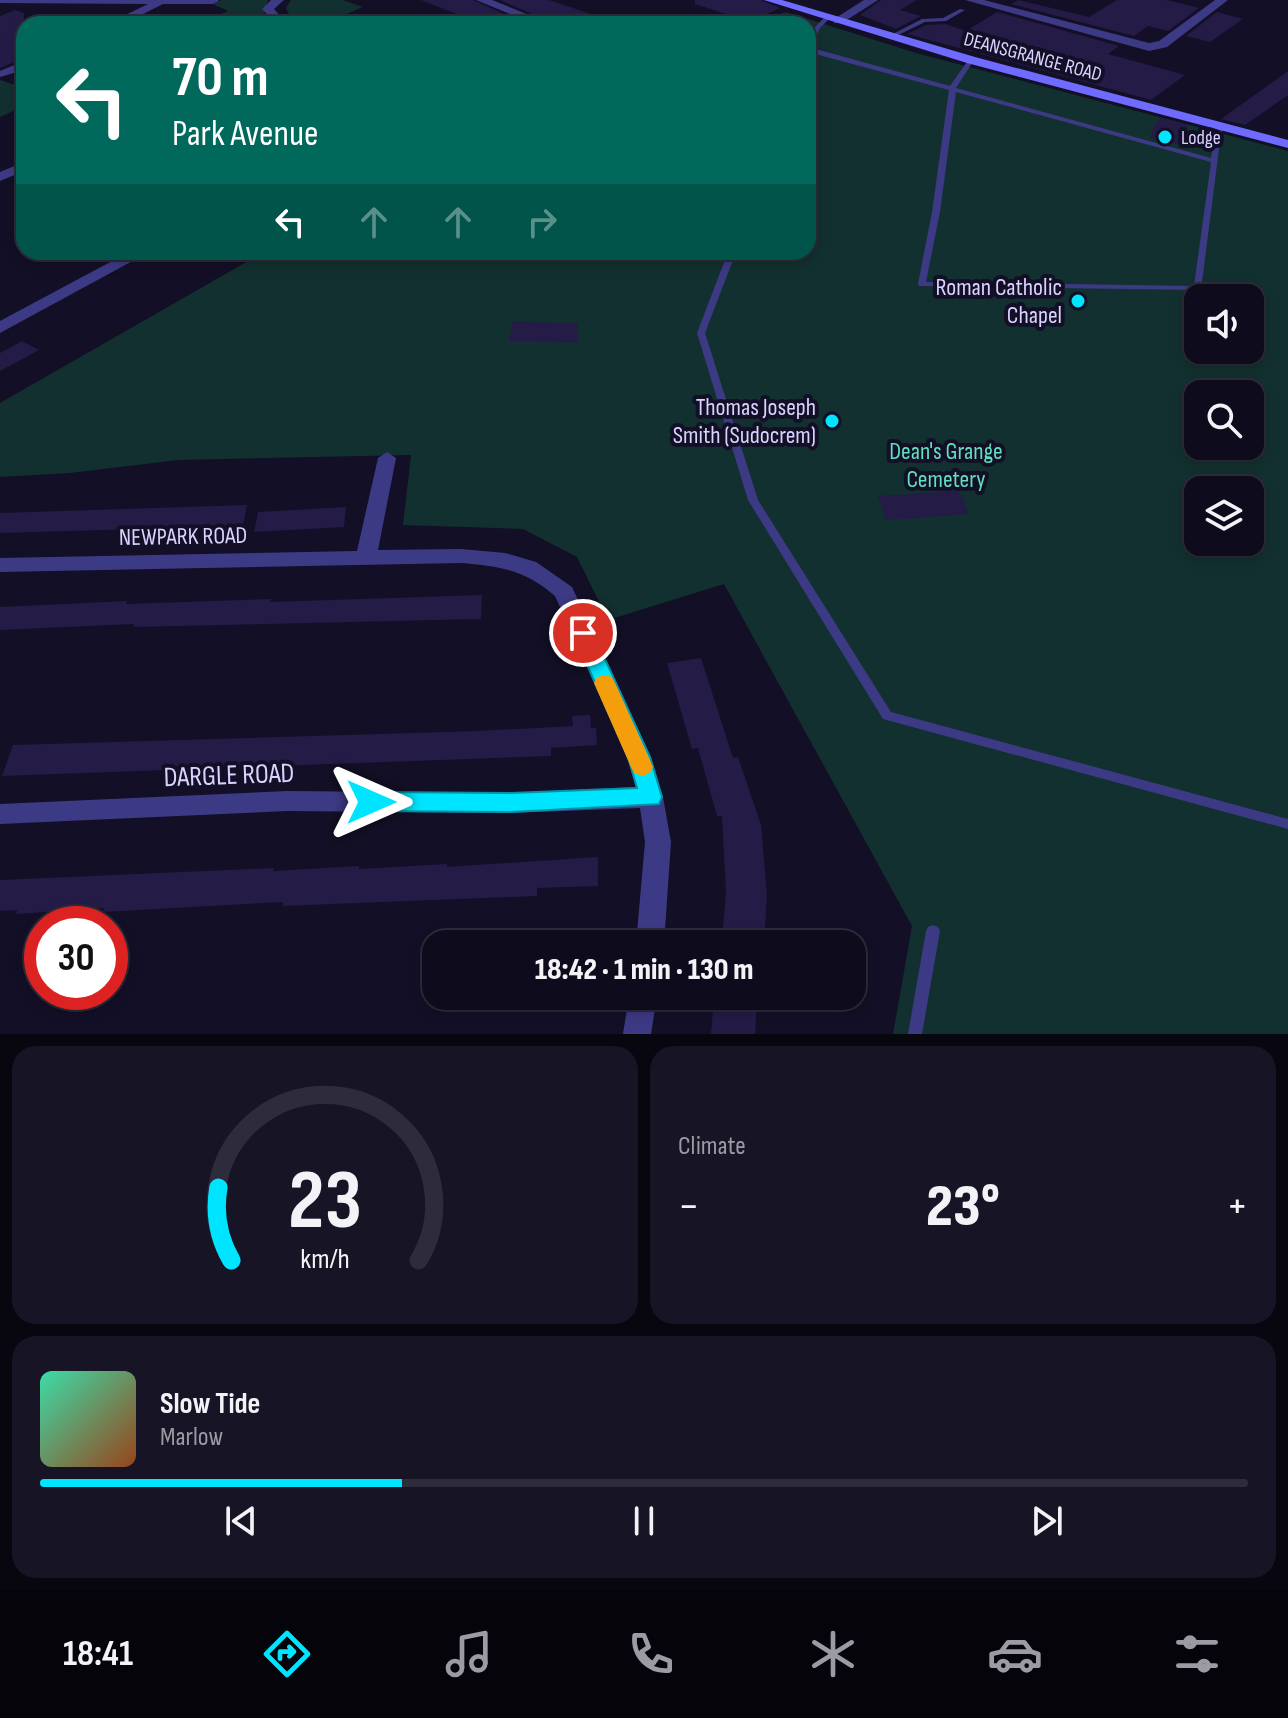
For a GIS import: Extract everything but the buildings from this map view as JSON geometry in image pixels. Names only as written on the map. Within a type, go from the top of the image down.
[{"type":"main road","name":"DEANSGRANGE ROAD","points":[[770,0],[971,60],[1288,144]]},
{"type":"street","points":[[0,0],[213,1]]},
{"type":"street","points":[[275,16],[268,9],[278,0]]},
{"type":"street","points":[[482,0],[524,16]]},
{"type":"street","points":[[832,19],[872,0]]},
{"type":"street","points":[[971,0],[1149,47],[1163,44],[1222,0]]},
{"type":"street","points":[[130,16],[163,1]]},
{"type":"street","points":[[4,74],[16,69]]},
{"type":"street","points":[[0,328],[126,260]]},
{"type":"street","points":[[366,557],[387,458]]},
{"type":"street","name":"NEWPARK ROAD","points":[[0,565],[461,556],[527,565],[546,574],[564,592],[639,757],[651,797]]},
{"type":"street","points":[[651,797],[658,842],[651,930]]},
{"type":"street","name":"DARGLE ROAD","points":[[0,814],[287,801],[511,803],[651,797]]},
{"type":"street","points":[[637,1034],[641,1010]]},
{"type":"lane","points":[[890,37],[924,20],[944,20],[962,10]]},
{"type":"lane","points":[[816,30],[832,19]]},
{"type":"lane","points":[[816,52],[953,87],[1214,161]]},
{"type":"lane","points":[[971,60],[953,87],[936,212],[922,284],[1198,288],[1218,132],[1223,127]]},
{"type":"lane","points":[[729,260],[701,333],[753,500],[887,716],[1288,824]]},
{"type":"lane","points":[[915,1034],[933,931]]},
{"type":"green space","points":[[222,0],[268,0],[264,13],[267,16],[217,16],[228,11],[213,4]]},
{"type":"green space","points":[[291,0],[343,0],[363,7],[340,16],[291,16],[286,8]]},
{"type":"green space","name":"Dean's Grange Cemetery","points":[[786,12],[799,16],[774,16]]},
{"type":"green space","name":"Dean's Grange Cemetery","points":[[816,21],[916,53],[1288,151],[1288,1034],[893,1034],[912,926],[724,584],[608,620],[577,557],[523,529],[403,525],[411,455],[178,460],[70,473],[0,477],[0,403],[250,260],[816,260]]},
{"type":"green space","points":[[0,80],[16,85],[16,110],[0,117]]},
{"type":"slow traffic","points":[[605,683],[642,767]]},
{"type":"place","name":"Lodge","points":[[1165,137]]},
{"type":"place","name":"Roman Catholic Chapel","points":[[1078,301]]},
{"type":"place","name":"Thomas Joseph Smith (Sudocrem)","points":[[832,421]]},
{"type":"route","points":[[371,802],[511,803],[651,797],[639,757],[583,633]]}]
